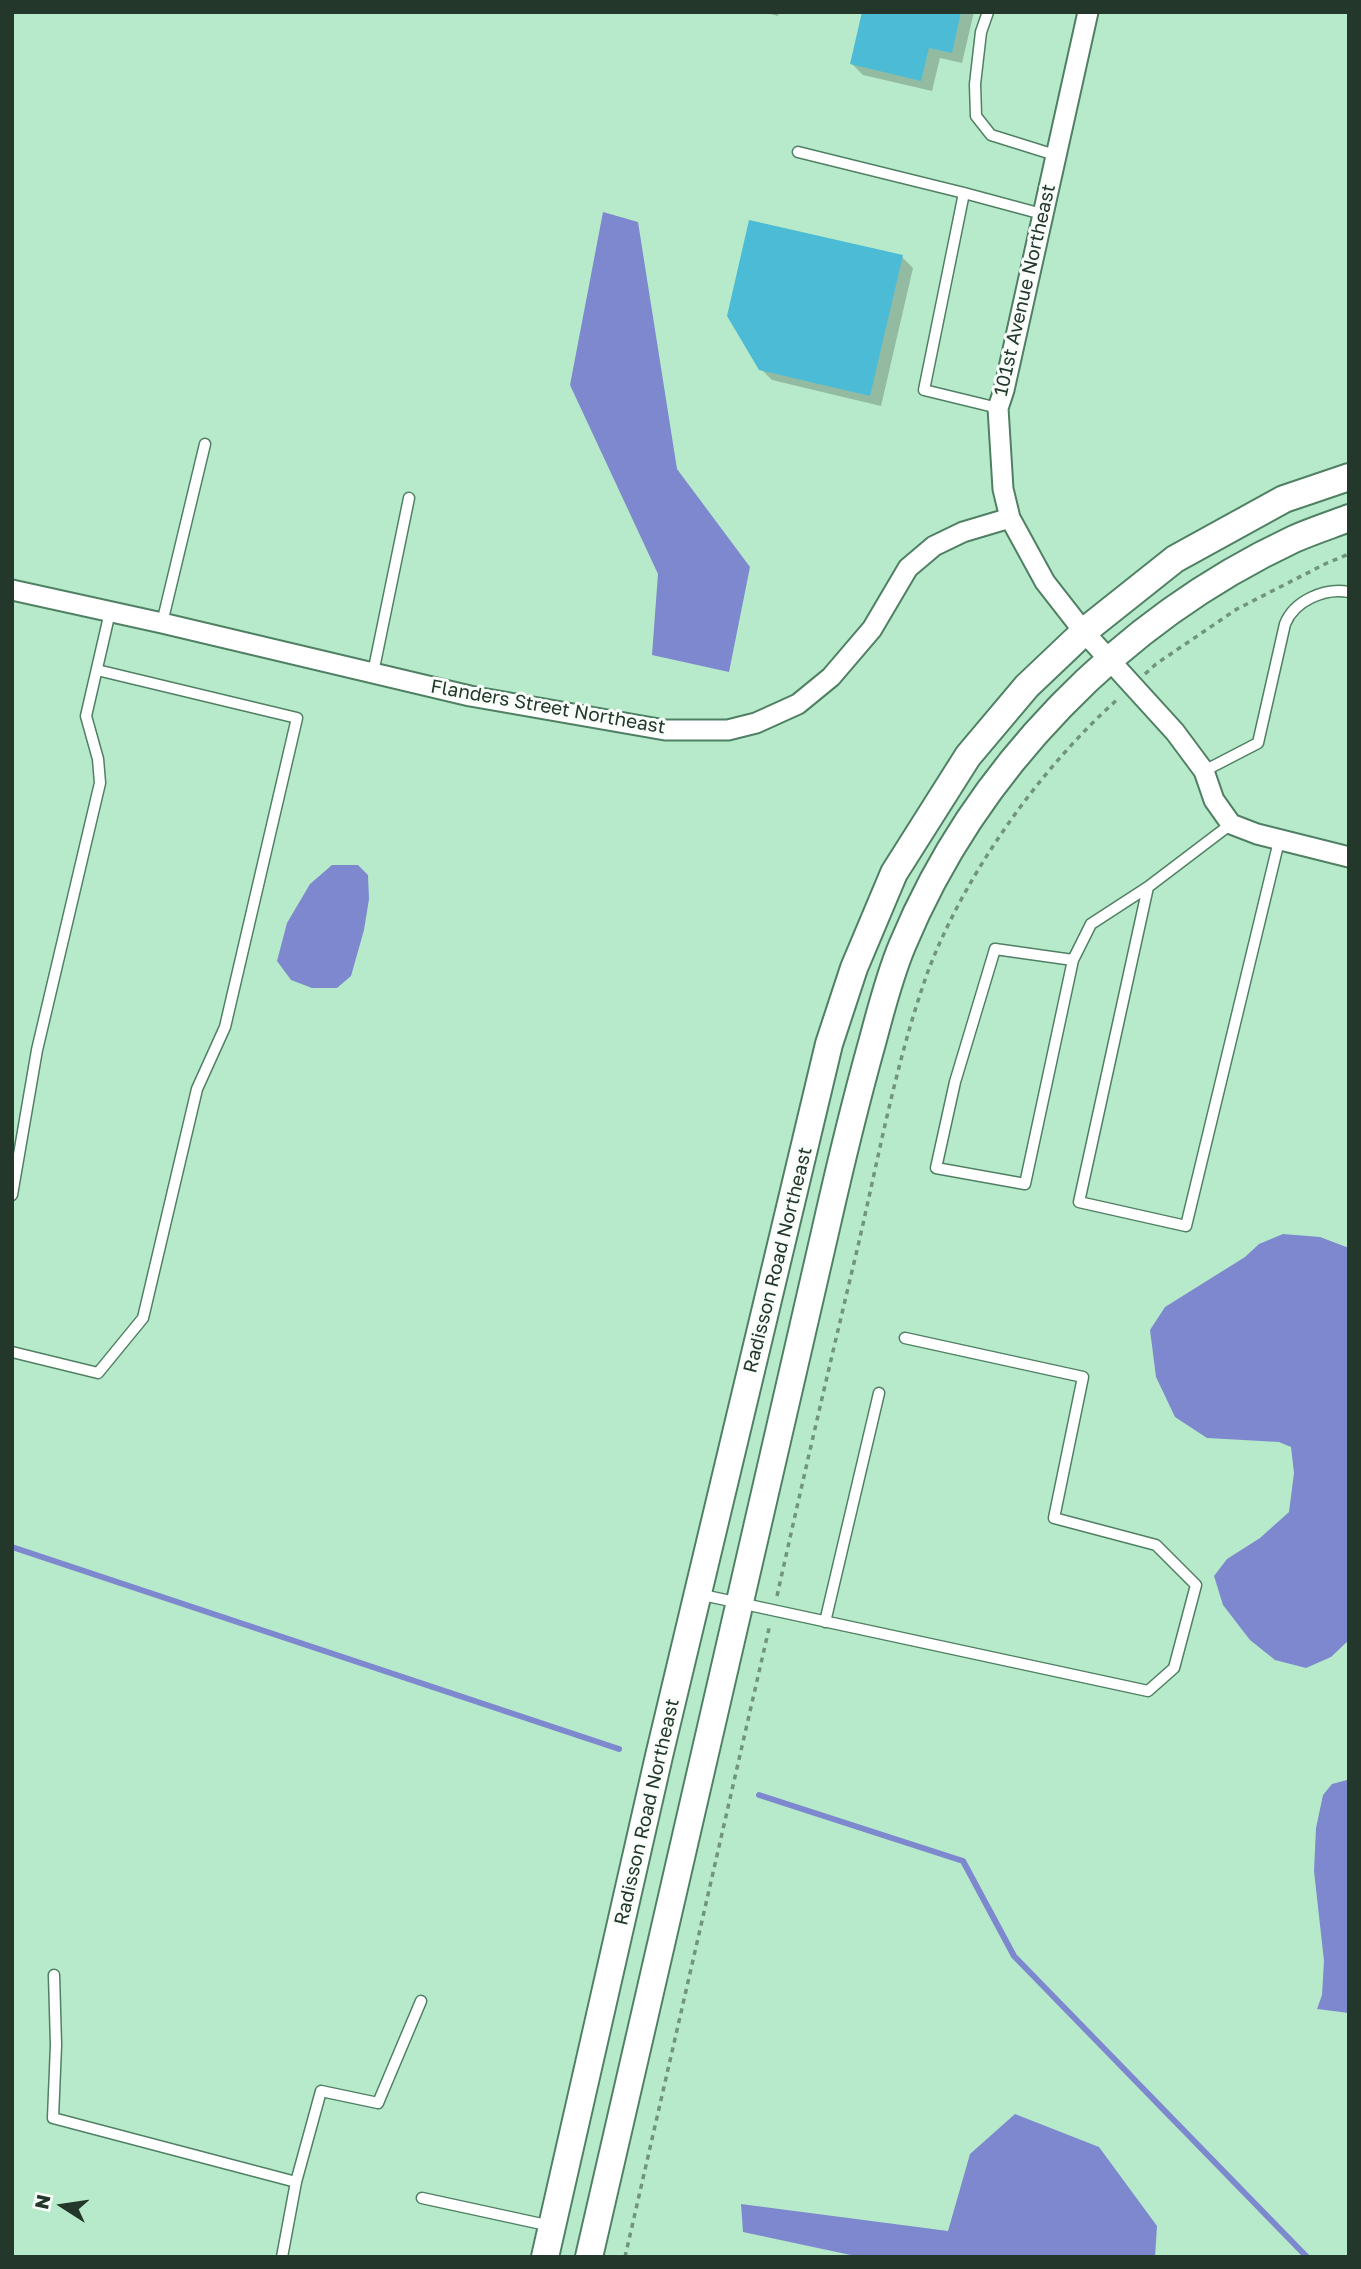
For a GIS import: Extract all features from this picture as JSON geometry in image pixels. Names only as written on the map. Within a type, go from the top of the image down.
[{"type":"main road","name":"Radisson Road Northeast","points":[[545,2257],[697,1594],[829,1044],[853,968],[894,873],[968,756],[1027,686],[1084,632],[1175,559],[1284,499],[1349,477]]},
{"type":"main road","name":"Radisson Road Northeast","points":[[589,2257],[860,1086],[902,947],[927,893],[962,831],[1002,773],[1047,719],[1157,621],[1205,588],[1295,539],[1349,518]]},
{"type":"street","name":"101st Avenue Northeast","points":[[1088,12],[998,408],[1003,489],[1010,518],[1045,582],[1084,632],[1175,733],[1204,771],[1214,800],[1231,824]]},
{"type":"street","name":"Flanders Street Northeast","points":[[12,590],[470,696],[665,730],[728,730],[756,723],[798,704],[831,677],[872,629],[908,568],[934,546],[963,533],[1010,518]]},
{"type":"street","points":[[1231,824],[1279,841],[1349,857]]},
{"type":"lane","points":[[988,12],[981,32],[975,85],[976,116],[990,135],[1055,155]]},
{"type":"lane","points":[[798,152],[1042,214]]},
{"type":"lane","points":[[964,193],[924,390],[998,408]]},
{"type":"lane","points":[[162,623],[205,444]]},
{"type":"lane","points":[[373,673],[409,498]]},
{"type":"lane","points":[[1204,771],[1258,743],[1284,624],[1289,613],[1298,605],[1328,592],[1349,592]]},
{"type":"lane","points":[[12,1195],[37,1050],[100,783],[86,716],[110,612]]},
{"type":"lane","points":[[12,1352],[98,1373],[143,1318],[197,1089],[225,1027],[297,718],[97,670]]},
{"type":"lane","points":[[1073,960],[995,949],[955,1082],[936,1168],[1025,1185],[1073,960],[1091,924],[1148,887],[1231,824]]},
{"type":"lane","points":[[1148,887],[1079,1202],[1186,1226],[1279,841]]},
{"type":"lane","points":[[697,1594],[1148,1690],[1174,1668],[1196,1585],[1156,1545],[1054,1518],[1083,1377],[905,1338]]},
{"type":"lane","points":[[825,1622],[879,1393]]},
{"type":"lane","points":[[54,1975],[56,2045],[53,2118],[296,2182]]},
{"type":"lane","points":[[282,2257],[296,2182],[321,2091],[378,2103],[421,2001]]},
{"type":"lane","points":[[422,2198],[552,2226]]},
{"type":"path","points":[[1156,664],[1237,609],[1349,554]]},
{"type":"path","points":[[777,1596],[899,1069],[928,971],[971,883],[1012,820],[1087,727],[1111,705]]},
{"type":"path","points":[[625,2257],[769,1630]]},
{"type":"water","points":[[603,212],[638,222],[677,469],[750,567],[729,672],[652,655],[658,574],[570,385]]},
{"type":"water","points":[[332,865],[358,865],[368,875],[369,899],[364,930],[351,976],[337,988],[312,988],[291,980],[277,961],[287,923],[310,884]]},
{"type":"water","points":[[1283,1234],[1320,1237],[1349,1248],[1349,1640],[1331,1657],[1306,1668],[1275,1660],[1250,1640],[1223,1605],[1214,1576],[1227,1559],[1260,1538],[1289,1512],[1294,1473],[1291,1447],[1279,1442],[1207,1438],[1175,1417],[1156,1377],[1150,1330],[1165,1307],[1245,1257],[1259,1244]]},
{"type":"water","points":[[1347,1780],[1349,2013],[1317,2009],[1322,1995],[1324,1961],[1314,1871],[1316,1828],[1323,1795],[1332,1784]]},
{"type":"water","points":[[1015,2114],[1099,2147],[1157,2226],[1155,2257],[860,2257],[743,2232],[741,2204],[948,2231],[970,2154]]},
{"type":"building","points":[[862,12],[961,12],[952,53],[929,48],[921,81],[850,64]]},
{"type":"building","points":[[749,220],[903,255],[870,396],[759,370],[727,316]]},
{"type":"waterway","points":[[12,1547],[619,1749]]},
{"type":"waterway","points":[[759,1795],[963,1861],[1014,1956],[1307,2257]]}]
